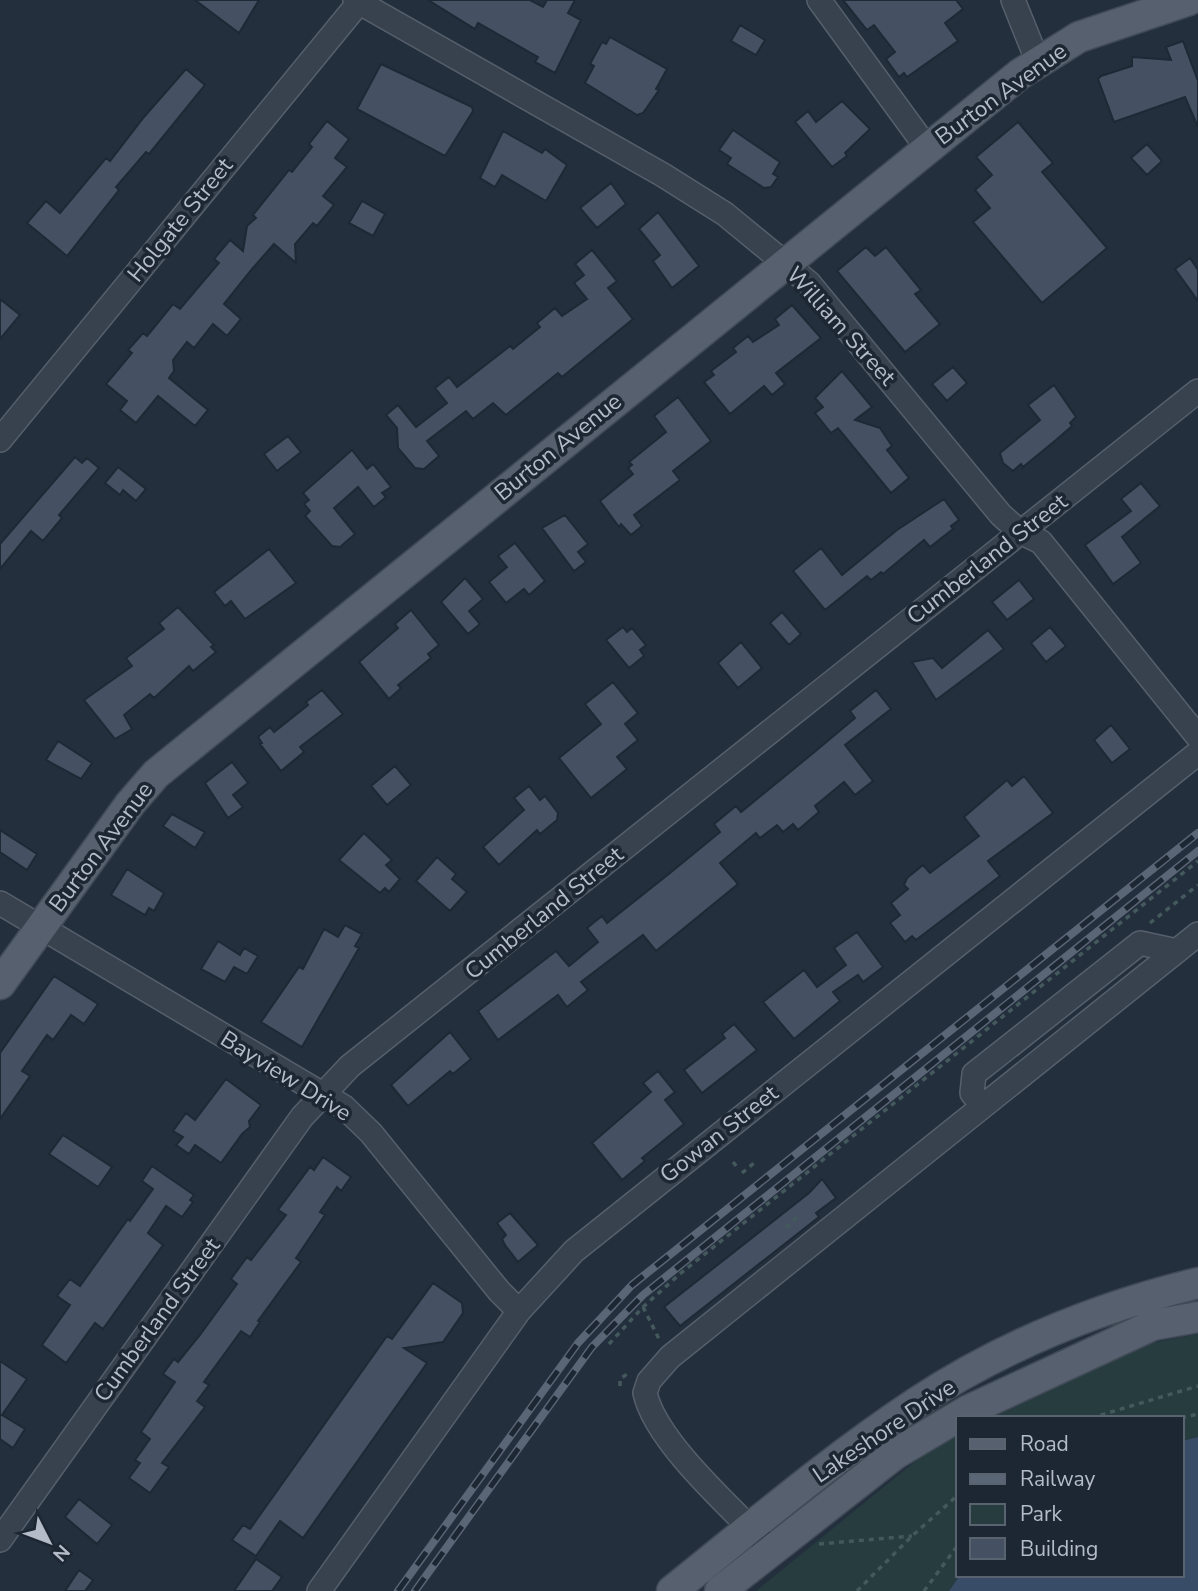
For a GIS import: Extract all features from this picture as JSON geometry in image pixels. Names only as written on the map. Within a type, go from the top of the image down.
[{"type":"main road","name":"Burton Avenue","points":[[0,984],[130,804],[156,774],[785,263],[1038,62],[1079,37],[1189,0]]},
{"type":"main road","name":"Lakeshore Drive","points":[[671,1591],[749,1526],[917,1403],[1026,1341],[1144,1296],[1198,1283]]},
{"type":"main road","name":"Lakeshore Drive","points":[[959,1416],[1153,1325],[1198,1317]]},
{"type":"main road","name":"Lakeshore Drive","points":[[720,1591],[895,1454],[956,1418]]},
{"type":"street","points":[[820,0],[928,148]]},
{"type":"street","points":[[1013,0],[1038,62]]},
{"type":"street","name":"William Street","points":[[358,1],[697,195],[808,283],[1001,515],[1020,532],[1041,542],[1198,737]]},
{"type":"street","name":"Holgate Street","points":[[0,440],[358,1]]},
{"type":"street","name":"Cumberland Street","points":[[0,1540],[294,1128],[349,1066],[1198,391]]},
{"type":"street","name":"Gowan Street","points":[[319,1591],[519,1311],[556,1268],[596,1232],[1198,753]]},
{"type":"street","name":"Bayview Drive","points":[[0,903],[344,1107],[371,1133],[499,1291],[519,1311]]},
{"type":"street","points":[[771,1549],[656,1422],[645,1393],[649,1381],[670,1357],[1198,934]]},
{"type":"street","points":[[983,1106],[972,1093],[974,1074],[1140,943],[1177,951]]},
{"type":"path","points":[[609,1344],[643,1307],[1198,862]]},
{"type":"path","points":[[1135,912],[1146,926],[1198,885]]},
{"type":"path","points":[[733,1162],[738,1168]]},
{"type":"path","points":[[742,1173],[754,1163]]},
{"type":"path","points":[[786,1227],[797,1217]]},
{"type":"path","points":[[643,1307],[662,1345]]},
{"type":"path","points":[[1098,1416],[1198,1387]]},
{"type":"path","points":[[857,1591],[912,1535],[956,1497]]},
{"type":"path","points":[[814,1544],[843,1544],[912,1535]]},
{"type":"path","points":[[924,1591],[956,1548]]},
{"type":"green space","points":[[1198,1334],[1198,1437],[1184,1440],[1184,1416],[996,1416],[1122,1349]]},
{"type":"green space","points":[[956,1436],[956,1577],[959,1577],[949,1591],[756,1591],[928,1451]]},
{"type":"water","points":[[1198,1437],[1198,1591],[949,1591],[959,1577],[1184,1577],[1184,1440]]},
{"type":"building","points":[[195,0],[259,0],[239,33]]},
{"type":"building","points":[[428,0],[530,0],[543,7],[547,0],[575,0],[568,13],[581,20],[555,73],[535,62],[538,57],[478,23],[475,29]]},
{"type":"building","points":[[843,0],[956,0],[963,9],[945,23],[958,41],[907,77],[904,73],[899,77],[886,59],[895,52],[874,25],[867,30]]},
{"type":"building","points":[[740,25],[765,40],[756,55],[731,41]]},
{"type":"building","points":[[610,37],[667,69],[656,89],[659,90],[643,113],[637,115],[585,83],[594,66],[590,64],[602,42],[606,44]]},
{"type":"building","points":[[1183,41],[1198,81],[1198,127],[1185,97],[1114,122],[1098,79],[1132,66],[1132,57],[1171,60],[1166,47]]},
{"type":"building","points":[[381,64],[472,107],[473,111],[445,156],[357,109]]},
{"type":"building","points":[[186,69],[205,85],[149,154],[146,152],[116,187],[119,190],[67,256],[27,223],[46,201],[60,213],[106,158],[110,161]]},
{"type":"building","points":[[842,101],[870,129],[845,153],[847,156],[832,167],[795,122],[808,111],[816,122]]},
{"type":"building","points":[[327,121],[349,139],[335,158],[347,167],[323,196],[334,205],[317,226],[313,223],[295,244],[296,263],[274,244],[252,269],[224,304],[241,319],[227,336],[213,324],[194,348],[187,342],[173,360],[174,371],[169,378],[208,410],[195,426],[158,396],[136,423],[120,410],[127,401],[106,384],[132,353],[128,350],[143,333],[147,336],[173,304],[180,309],[219,263],[214,259],[230,240],[243,251],[247,226],[256,218],[253,215],[289,170],[292,172],[312,147],[309,144]]},
{"type":"building","points":[[1018,122],[1053,163],[1042,172],[1107,248],[1042,303],[973,222],[990,208],[975,190],[992,175],[976,157]]},
{"type":"building","points":[[733,130],[780,162],[773,174],[778,177],[771,187],[764,188],[727,164],[731,158],[719,150]]},
{"type":"building","points":[[503,131],[542,153],[545,149],[567,165],[546,201],[502,175],[495,187],[480,178]]},
{"type":"building","points":[[1147,144],[1162,161],[1147,175],[1131,158]]},
{"type":"building","points":[[611,183],[626,204],[597,228],[580,208]]},
{"type":"building","points":[[362,201],[385,214],[373,236],[349,223]]},
{"type":"building","points":[[658,212],[699,266],[672,288],[653,261],[660,255],[639,229]]},
{"type":"building","points":[[866,247],[875,256],[886,247],[921,290],[915,294],[940,324],[905,352],[837,271]]},
{"type":"building","points":[[592,250],[617,281],[608,288],[633,319],[562,377],[558,373],[506,415],[493,403],[473,419],[466,411],[427,441],[439,456],[424,469],[415,468],[398,448],[397,428],[386,415],[398,405],[416,427],[447,403],[435,388],[449,377],[457,387],[510,346],[513,349],[540,327],[537,323],[555,308],[562,316],[587,299],[574,283],[584,275],[575,264]]},
{"type":"building","points":[[1190,258],[1198,270],[1198,301],[1175,269]]},
{"type":"building","points":[[0,299],[20,315],[0,339]]},
{"type":"building","points":[[792,305],[821,338],[776,373],[785,384],[772,395],[764,386],[730,414],[704,382],[714,375],[711,371],[736,352],[733,348],[748,336],[753,342],[779,325],[775,319]]},
{"type":"building","points":[[953,367],[967,383],[947,401],[932,384]]},
{"type":"building","points":[[842,371],[872,407],[855,420],[880,428],[892,446],[887,450],[909,478],[891,493],[838,428],[831,433],[815,413],[823,407],[815,398]]},
{"type":"building","points":[[1054,385],[1076,417],[1070,423],[1072,426],[1023,467],[1021,464],[1013,471],[1003,463],[1000,453],[1040,420],[1028,405]]},
{"type":"building","points":[[678,397],[711,441],[673,471],[680,480],[634,515],[642,526],[631,535],[621,524],[619,527],[600,501],[633,474],[628,468],[632,465],[629,462],[666,432],[654,416]]},
{"type":"building","points":[[288,436],[301,452],[277,471],[264,454]]},
{"type":"building","points":[[352,450],[367,469],[373,464],[391,487],[382,493],[386,497],[374,507],[358,487],[334,508],[355,534],[340,547],[332,546],[305,516],[310,511],[304,504],[309,500],[303,493]]},
{"type":"building","points":[[75,457],[82,463],[87,458],[99,468],[59,515],[62,518],[43,541],[31,531],[0,569],[0,544]]},
{"type":"building","points":[[118,467],[146,489],[136,501],[123,490],[120,495],[105,483]]},
{"type":"building","points":[[1141,483],[1160,506],[1122,537],[1141,563],[1113,584],[1085,545],[1131,511],[1121,499]]},
{"type":"building","points":[[944,499],[959,520],[951,526],[953,529],[930,547],[924,540],[883,574],[881,572],[871,580],[867,576],[825,610],[793,571],[821,548],[842,575],[897,530]]},
{"type":"building","points":[[565,515],[588,544],[578,552],[586,562],[574,571],[542,528]]},
{"type":"building","points":[[515,543],[545,581],[529,595],[524,589],[506,603],[489,582],[507,567],[498,556]]},
{"type":"building","points":[[269,549],[296,583],[245,619],[231,601],[225,606],[214,592]]},
{"type":"building","points":[[465,578],[483,599],[469,611],[480,624],[468,634],[441,602]]},
{"type":"building","points":[[1019,580],[1034,599],[1007,620],[992,602]]},
{"type":"building","points":[[178,607],[214,645],[211,647],[216,652],[193,671],[189,666],[154,698],[150,694],[124,715],[132,729],[115,739],[84,700],[132,666],[126,658],[164,629],[159,623]]},
{"type":"building","points":[[411,610],[439,645],[428,654],[431,658],[398,685],[401,688],[389,699],[359,662],[398,628],[395,624]]},
{"type":"building","points":[[782,612],[801,634],[789,645],[770,623]]},
{"type":"building","points":[[623,627],[627,632],[632,628],[646,645],[640,650],[644,656],[629,668],[606,640]]},
{"type":"building","points":[[1050,627],[1066,646],[1046,662],[1031,643]]},
{"type":"building","points":[[988,630],[1004,649],[936,700],[912,662],[933,658],[942,668]]},
{"type":"building","points":[[741,642],[762,668],[738,688],[718,663]]},
{"type":"building","points":[[613,682],[638,713],[625,724],[638,740],[617,757],[627,769],[591,798],[559,758],[601,724],[585,704]]},
{"type":"building","points":[[322,690],[343,714],[300,747],[304,752],[281,771],[260,744],[262,743],[258,737],[270,727],[274,732]]},
{"type":"building","points":[[876,690],[891,709],[845,745],[873,781],[855,795],[844,782],[815,806],[819,812],[798,830],[793,824],[783,832],[777,825],[760,838],[756,833],[720,863],[738,884],[656,951],[643,935],[581,982],[588,990],[567,1007],[558,995],[498,1040],[478,1011],[556,951],[569,966],[598,942],[587,928],[602,916],[607,923],[720,832],[714,824],[736,806],[741,812],[812,754],[855,718],[850,711]]},
{"type":"building","points":[[1111,725],[1130,749],[1112,763],[1094,740]]},
{"type":"building","points":[[58,741],[92,763],[81,779],[46,760]]},
{"type":"building","points":[[232,762],[248,783],[233,795],[243,807],[228,818],[205,783]]},
{"type":"building","points":[[395,766],[411,785],[387,805],[371,786]]},
{"type":"building","points":[[1024,776],[1053,813],[988,861],[1000,876],[916,940],[912,936],[905,942],[890,923],[900,915],[891,903],[908,889],[904,885],[907,878],[923,865],[930,873],[979,836],[964,817],[1007,780],[1012,786]]},
{"type":"building","points":[[529,786],[540,800],[545,796],[558,813],[557,820],[540,834],[537,830],[499,865],[483,847],[524,810],[514,798]]},
{"type":"building","points":[[172,814],[205,832],[195,848],[163,826]]},
{"type":"building","points":[[0,830],[37,854],[27,870],[0,852]]},
{"type":"building","points":[[364,833],[392,860],[386,865],[400,879],[389,892],[385,888],[380,893],[339,860]]},
{"type":"building","points":[[437,857],[456,874],[452,879],[467,892],[450,911],[416,881]]},
{"type":"building","points":[[127,869],[164,893],[154,911],[149,908],[145,915],[111,895]]},
{"type":"building","points":[[345,925],[362,934],[355,946],[359,948],[302,1047],[261,1022],[299,967],[303,969],[324,929],[338,937]]},
{"type":"building","points":[[857,932],[883,967],[863,982],[858,975],[833,992],[840,1001],[794,1039],[763,1002],[804,970],[817,987],[846,965],[834,948]]},
{"type":"building","points":[[218,941],[240,955],[244,948],[258,956],[247,974],[234,967],[225,982],[201,969]]},
{"type":"building","points":[[54,976],[98,1004],[84,1024],[71,1015],[53,1040],[47,1035],[22,1071],[30,1076],[0,1119],[0,1053]]},
{"type":"building","points":[[734,1024],[757,1050],[702,1093],[684,1070],[725,1038],[722,1034]]},
{"type":"building","points":[[450,1032],[471,1059],[453,1074],[450,1071],[408,1106],[391,1085]]},
{"type":"building","points":[[658,1071],[675,1092],[665,1100],[684,1124],[642,1158],[645,1161],[622,1180],[592,1143],[651,1092],[643,1083]]},
{"type":"building","points":[[226,1079],[261,1105],[249,1121],[250,1127],[221,1163],[195,1145],[189,1154],[176,1145],[183,1137],[173,1131],[186,1113],[195,1120]]},
{"type":"building","points":[[63,1135],[112,1167],[98,1187],[49,1154]]},
{"type":"building","points":[[323,1157],[351,1177],[341,1191],[337,1187],[320,1212],[325,1215],[296,1258],[301,1262],[258,1321],[260,1322],[250,1337],[241,1331],[204,1382],[209,1385],[197,1401],[205,1407],[162,1463],[169,1467],[150,1493],[129,1478],[140,1463],[135,1460],[150,1439],[141,1432],[175,1382],[163,1374],[174,1359],[178,1362],[200,1335],[237,1284],[231,1279],[247,1257],[251,1260],[286,1215],[278,1210],[310,1167],[314,1170]]},
{"type":"building","points":[[152,1166],[194,1195],[190,1200],[193,1202],[182,1217],[166,1206],[148,1233],[163,1245],[103,1329],[95,1323],[66,1363],[42,1345],[70,1305],[57,1296],[70,1279],[80,1286],[128,1219],[130,1221],[153,1189],[142,1181]]},
{"type":"building","points":[[822,1179],[836,1198],[816,1213],[819,1217],[680,1326],[664,1307],[809,1193]]},
{"type":"building","points":[[510,1213],[538,1245],[518,1262],[505,1245],[502,1239],[506,1235],[497,1223]]},
{"type":"building","points":[[433,1283],[462,1303],[463,1313],[443,1342],[404,1348],[427,1363],[303,1538],[280,1521],[256,1556],[232,1540],[243,1525],[250,1529],[387,1336],[392,1339]]},
{"type":"building","points":[[0,1361],[27,1379],[2,1415],[25,1429],[13,1448],[0,1439]]},
{"type":"building","points":[[79,1499],[112,1525],[97,1544],[65,1517]]},
{"type":"building","points":[[256,1559],[282,1577],[272,1591],[234,1591]]},
{"type":"building","points":[[79,1570],[93,1580],[85,1591],[65,1591]]},
{"type":"railway","points":[[398,1591],[578,1343],[632,1285],[1198,833]]},
{"type":"railway","points":[[415,1591],[592,1347],[643,1295],[1198,851]]}]
